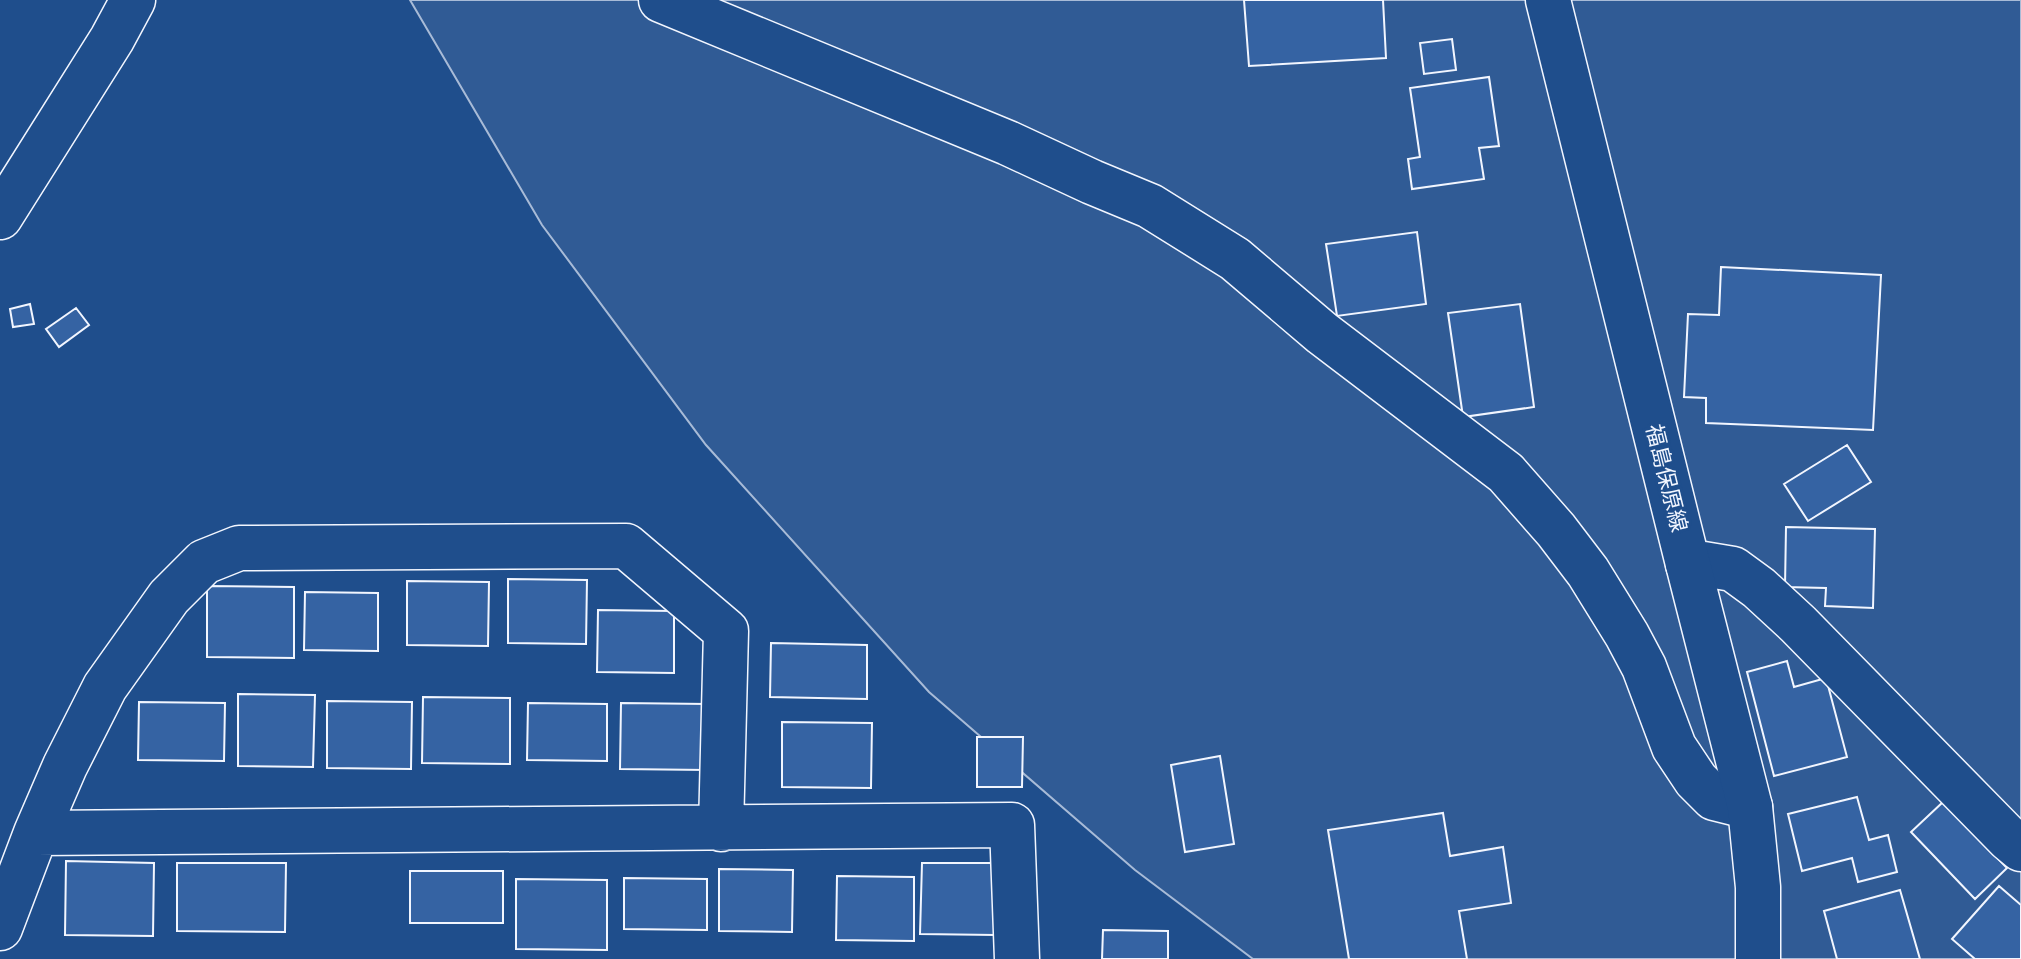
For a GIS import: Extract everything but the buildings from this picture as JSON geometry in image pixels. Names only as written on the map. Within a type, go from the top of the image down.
[{"type":"street","points":[[0,217],[112,39],[133,0]]},
{"type":"street","points":[[661,0],[1008,143],[1150,206],[1235,259],[1322,333],[1506,473],[1588,572],[1627,635],[1644,667],[1674,747],[1696,780],[1714,798],[1750,807]]},
{"type":"street","name":"福島保原線","points":[[1548,0],[1750,807],[1758,887],[1758,959]]},
{"type":"street","points":[[0,928],[65,766],[105,687],[169,597],[204,562],[239,548],[626,546],[726,631],[721,829]]},
{"type":"street","points":[[1688,564],[1733,569],[1759,588],[2021,849]]},
{"type":"street","points":[[36,833],[1012,825],[1017,959]]},
{"type":"shaded area","points":[[410,0],[2021,0],[2021,959],[1253,959],[1135,870],[929,692],[706,445],[542,225]]}]
